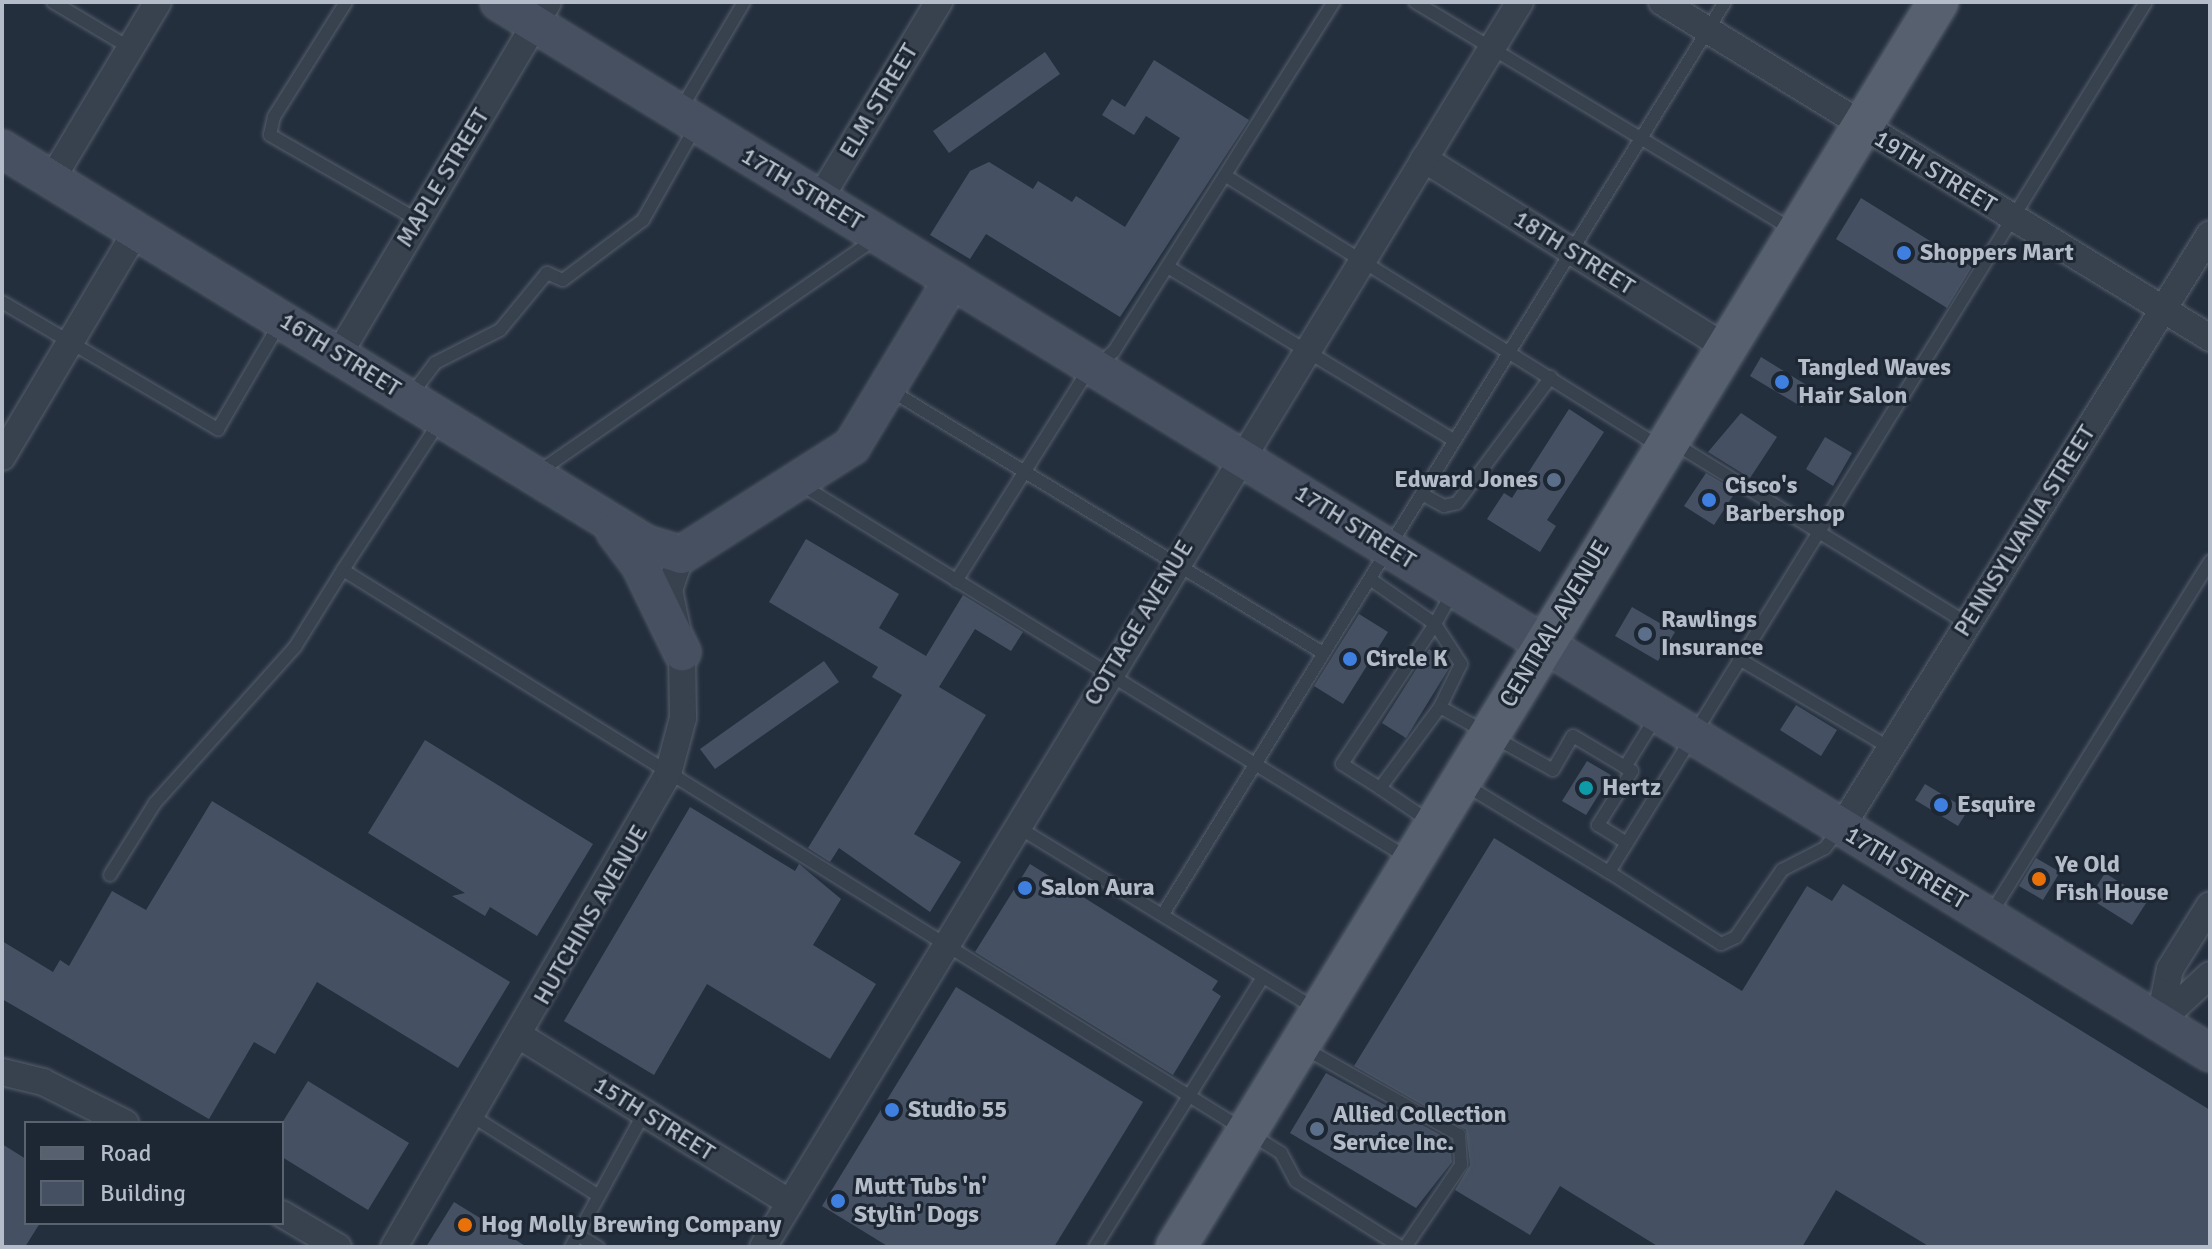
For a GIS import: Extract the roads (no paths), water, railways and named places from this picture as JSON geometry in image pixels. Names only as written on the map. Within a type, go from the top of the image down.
[{"type":"main road","name":"CENTRAL AVENUE","points":[[1176,1247],[1929,9]]},
{"type":"street","points":[[52,179],[158,2]]},
{"type":"street","name":"17TH STREET","points":[[499,2],[541,13],[688,118],[819,200],[2210,1053]]},
{"type":"street","name":"ELM STREET","points":[[819,200],[939,2]]},
{"type":"street","name":"COTTAGE AVENUE","points":[[763,1247],[787,1201],[1108,673],[1520,2]]},
{"type":"street","name":"19TH STREET","points":[[1662,2],[1860,127],[2210,338]]},
{"type":"street","name":"MAPLE STREET","points":[[339,354],[541,13]]},
{"type":"street","name":"16TH STREET","points":[[2,149],[604,518],[681,555]]},
{"type":"street","name":"18TH STREET","points":[[1424,159],[1725,347]]},
{"type":"street","points":[[2,457],[136,231]]},
{"type":"street","name":"PENNSYLVANIA STREET","points":[[1841,828],[2210,234]]},
{"type":"street","points":[[681,555],[852,446],[952,280]]},
{"type":"street","points":[[604,518],[640,565],[682,652]]},
{"type":"street","name":"HUTCHINS AVENUE","points":[[394,1247],[520,1036],[668,774],[683,718],[682,652],[669,590],[681,555]]},
{"type":"street","points":[[2159,1022],[2170,969],[2210,905]]},
{"type":"street","points":[[2159,1022],[2210,975]]},
{"type":"street","name":"15TH STREET","points":[[520,1036],[787,1201]]},
{"type":"street","points":[[2,1072],[43,1082],[121,1121]]},
{"type":"street","points":[[284,1215],[338,1247]]},
{"type":"lane","points":[[53,2],[130,48]]},
{"type":"lane","points":[[346,2],[274,117],[270,135],[418,220]]},
{"type":"lane","points":[[409,398],[435,363],[500,330],[547,273],[563,280],[643,220],[744,2]]},
{"type":"lane","points":[[956,581],[1168,267],[1334,2]]},
{"type":"lane","points":[[1415,2],[1490,51],[1796,232]]},
{"type":"lane","points":[[1163,914],[1258,766],[1323,653],[1640,139],[1710,33],[1725,2]]},
{"type":"lane","points":[[1609,872],[2146,2]]},
{"type":"lane","points":[[1226,176],[1551,377],[1968,624]]},
{"type":"lane","points":[[534,475],[880,236]]},
{"type":"lane","points":[[1168,267],[1454,440]]},
{"type":"lane","points":[[2,302],[218,429],[282,320]]},
{"type":"lane","points":[[1422,494],[1444,506],[1457,503],[1551,377]]},
{"type":"lane","points":[[887,388],[1323,653]]},
{"type":"lane","points":[[110,875],[155,803],[295,647],[442,418]]},
{"type":"lane","points":[[798,482],[1411,860]]},
{"type":"lane","points":[[1988,918],[2210,561]]},
{"type":"lane","points":[[343,570],[1281,1153],[1296,1181],[1403,1247],[1461,1165],[1459,1135],[1299,1045]]},
{"type":"lane","points":[[1370,579],[1435,624],[1461,664],[1440,707],[1380,788]]},
{"type":"lane","points":[[1433,824],[1342,764],[1435,624],[1454,589]]},
{"type":"lane","points":[[1739,659],[1890,748]]},
{"type":"lane","points":[[1440,707],[1489,731],[1553,770],[1573,736],[1632,771],[1598,825],[1627,843]]},
{"type":"lane","points":[[1625,767],[1657,714]]},
{"type":"lane","points":[[1459,781],[1721,944],[1736,937],[1782,870],[1825,848],[1841,828]]},
{"type":"lane","points":[[1016,826],[1319,1011]]},
{"type":"lane","points":[[1095,1247],[1263,977]]},
{"type":"lane","points":[[571,1247],[596,1194],[644,1113]]},
{"type":"lane","points":[[472,1116],[596,1194]]},
{"type":"lane","points":[[576,1234],[598,1247]]},
{"type":"place","name":"Shoppers Mart","points":[[1904,253]]},
{"type":"place","name":"Tangled Waves Hair Salon","points":[[1782,382]]},
{"type":"place","name":"Edward Jones","points":[[1554,480]]},
{"type":"place","name":"Cisco's Barbershop","points":[[1709,500]]},
{"type":"place","name":"Rawlings Insurance","points":[[1645,634]]},
{"type":"place","name":"Circle K","points":[[1350,659]]},
{"type":"place","name":"Hertz","points":[[1586,788]]},
{"type":"place","name":"Esquire","points":[[1941,805]]},
{"type":"place","name":"Ye Old Fish House","points":[[2039,879]]},
{"type":"place","name":"Salon Aura","points":[[1025,888]]},
{"type":"place","name":"Studio 55","points":[[892,1110]]},
{"type":"place","name":"Allied Collection Service Inc.","points":[[1317,1129]]},
{"type":"place","name":"Mutt Tubs 'n' Stylin' Dogs","points":[[838,1201]]},
{"type":"place","name":"Hog Molly Brewing Company","points":[[465,1225]]}]
